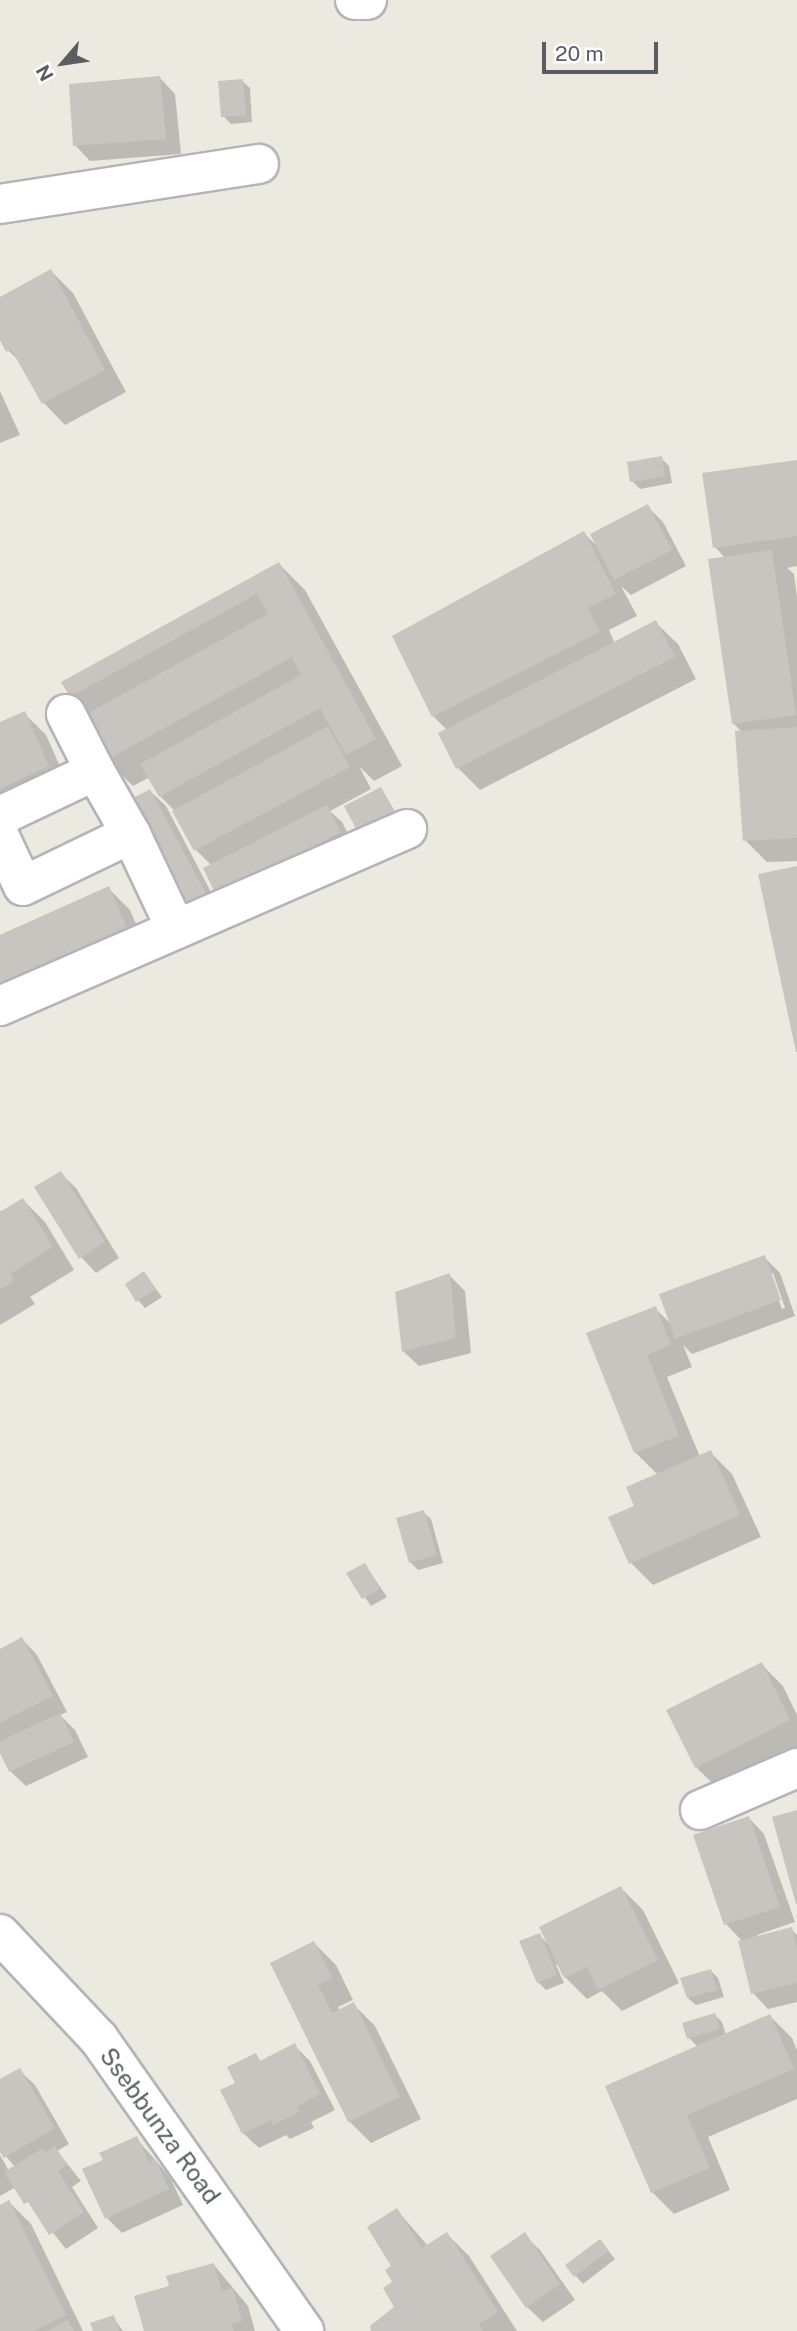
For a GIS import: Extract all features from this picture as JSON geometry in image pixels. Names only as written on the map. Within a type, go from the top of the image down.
[{"type":"street","points":[[355,0],[367,0]]},
{"type":"street","points":[[0,204],[259,164]]},
{"type":"street","points":[[66,714],[95,772],[131,834],[176,929]]},
{"type":"street","points":[[0,816],[95,772]]},
{"type":"street","points":[[0,1006],[407,829]]},
{"type":"street","points":[[0,837],[23,886],[131,834]]},
{"type":"street","points":[[700,1810],[797,1768]]},
{"type":"street","name":"Ssebbunza Road","points":[[0,1934],[99,2039],[304,2331]]},
{"type":"building","points":[[160,76],[166,139],[73,146],[69,84]]},
{"type":"building","points":[[243,79],[246,115],[221,117],[218,81]]},
{"type":"building","points":[[51,269],[105,370],[42,404],[11,349],[6,352],[0,340],[0,297]]},
{"type":"building","points":[[662,456],[665,476],[630,482],[627,462]]},
{"type":"building","points":[[797,460],[797,536],[713,548],[702,473]]},
{"type":"building","points":[[648,504],[672,550],[614,580],[590,534]]},
{"type":"building","points":[[584,531],[616,594],[588,608],[600,632],[432,717],[392,636]]},
{"type":"building","points":[[772,550],[796,715],[732,724],[708,559]]},
{"type":"building","points":[[279,562],[376,739],[346,755],[320,708],[159,797],[140,764],[301,675],[292,657],[105,761],[81,717],[268,614],[257,594],[70,697],[61,682]]},
{"type":"building","points":[[656,620],[675,657],[456,769],[438,733]]},
{"type":"building","points":[[25,711],[49,766],[0,789],[0,722]]},
{"type":"building","points":[[328,726],[350,767],[194,851],[172,811]]},
{"type":"building","points":[[797,727],[797,838],[743,841],[735,731]]},
{"type":"building","points":[[381,787],[398,818],[361,838],[344,806]]},
{"type":"building","points":[[150,789],[209,899],[184,912],[126,802]]},
{"type":"building","points":[[327,805],[341,832],[216,895],[203,868]]},
{"type":"building","points":[[797,866],[797,1052],[796,1052],[758,874]]},
{"type":"building","points":[[109,886],[131,937],[0,996],[0,935]]},
{"type":"building","points":[[61,1171],[105,1242],[79,1259],[34,1187]]},
{"type":"building","points":[[23,1198],[53,1247],[10,1274],[14,1281],[0,1290],[0,1212]]},
{"type":"building","points":[[765,1255],[781,1300],[675,1339],[659,1294]]},
{"type":"building","points":[[144,1271],[156,1289],[136,1302],[125,1284]]},
{"type":"building","points":[[450,1273],[456,1338],[402,1352],[395,1292]]},
{"type":"building","points":[[656,1306],[671,1345],[647,1355],[679,1436],[634,1453],[586,1333]]},
{"type":"building","points":[[711,1450],[740,1515],[629,1564],[608,1517],[634,1506],[626,1487]]},
{"type":"building","points":[[424,1510],[437,1555],[409,1563],[396,1518]]},
{"type":"building","points":[[365,1563],[380,1589],[362,1599],[346,1573]]},
{"type":"building","points":[[22,1637],[53,1696],[0,1723],[0,1649]]},
{"type":"building","points":[[762,1662],[790,1720],[695,1768],[666,1710]]},
{"type":"building","points":[[60,1713],[74,1742],[9,1772],[0,1753],[0,1741]]},
{"type":"building","points":[[797,1810],[797,1904],[796,1904],[772,1817]]},
{"type":"building","points":[[749,1816],[780,1907],[724,1925],[693,1835]]},
{"type":"building","points":[[621,1886],[658,1960],[598,1990],[587,1967],[564,1978],[539,1927]]},
{"type":"building","points":[[792,1927],[797,1948],[797,1983],[751,1994],[738,1941]]},
{"type":"building","points":[[540,1933],[557,1975],[537,1983],[519,1941]]},
{"type":"building","points":[[314,1941],[332,1978],[318,1985],[332,2013],[354,2002],[400,2097],[348,2122],[270,1963]]},
{"type":"building","points":[[711,1969],[717,1990],[687,1998],[680,1978]]},
{"type":"building","points":[[715,2013],[720,2029],[687,2039],[682,2023]]},
{"type":"building","points":[[770,2014],[794,2069],[687,2115],[710,2168],[651,2193],[605,2086]]},
{"type":"building","points":[[295,2043],[320,2094],[297,2107],[299,2112],[273,2125],[271,2120],[242,2134],[220,2090],[235,2083],[227,2067],[256,2053],[260,2061]]},
{"type":"building","points":[[20,2068],[55,2128],[4,2158],[0,2152],[0,2079]]},
{"type":"building","points":[[137,2136],[149,2162],[155,2159],[169,2189],[105,2219],[82,2169],[103,2160],[99,2153]]},
{"type":"building","points":[[55,2146],[67,2165],[58,2171],[84,2212],[49,2235],[28,2202],[24,2204],[4,2172],[43,2148],[46,2152]]},
{"type":"building","points":[[9,2200],[66,2315],[34,2331],[0,2331],[0,2205]]},
{"type":"building","points":[[397,2208],[422,2248],[447,2232],[498,2312],[479,2324],[483,2331],[371,2331],[370,2326],[394,2307],[383,2288],[392,2282],[385,2270],[391,2266],[367,2227]]},
{"type":"building","points":[[525,2232],[560,2284],[526,2308],[490,2256]]},
{"type":"building","points":[[600,2239],[609,2251],[574,2277],[565,2265]]},
{"type":"building","points":[[214,2263],[222,2291],[233,2288],[242,2321],[232,2324],[234,2331],[144,2331],[134,2296],[169,2286],[166,2276]]},
{"type":"building","points":[[114,2315],[119,2331],[93,2331],[90,2323]]},
{"type":"building","points":[[68,2320],[74,2331],[46,2331]]}]
